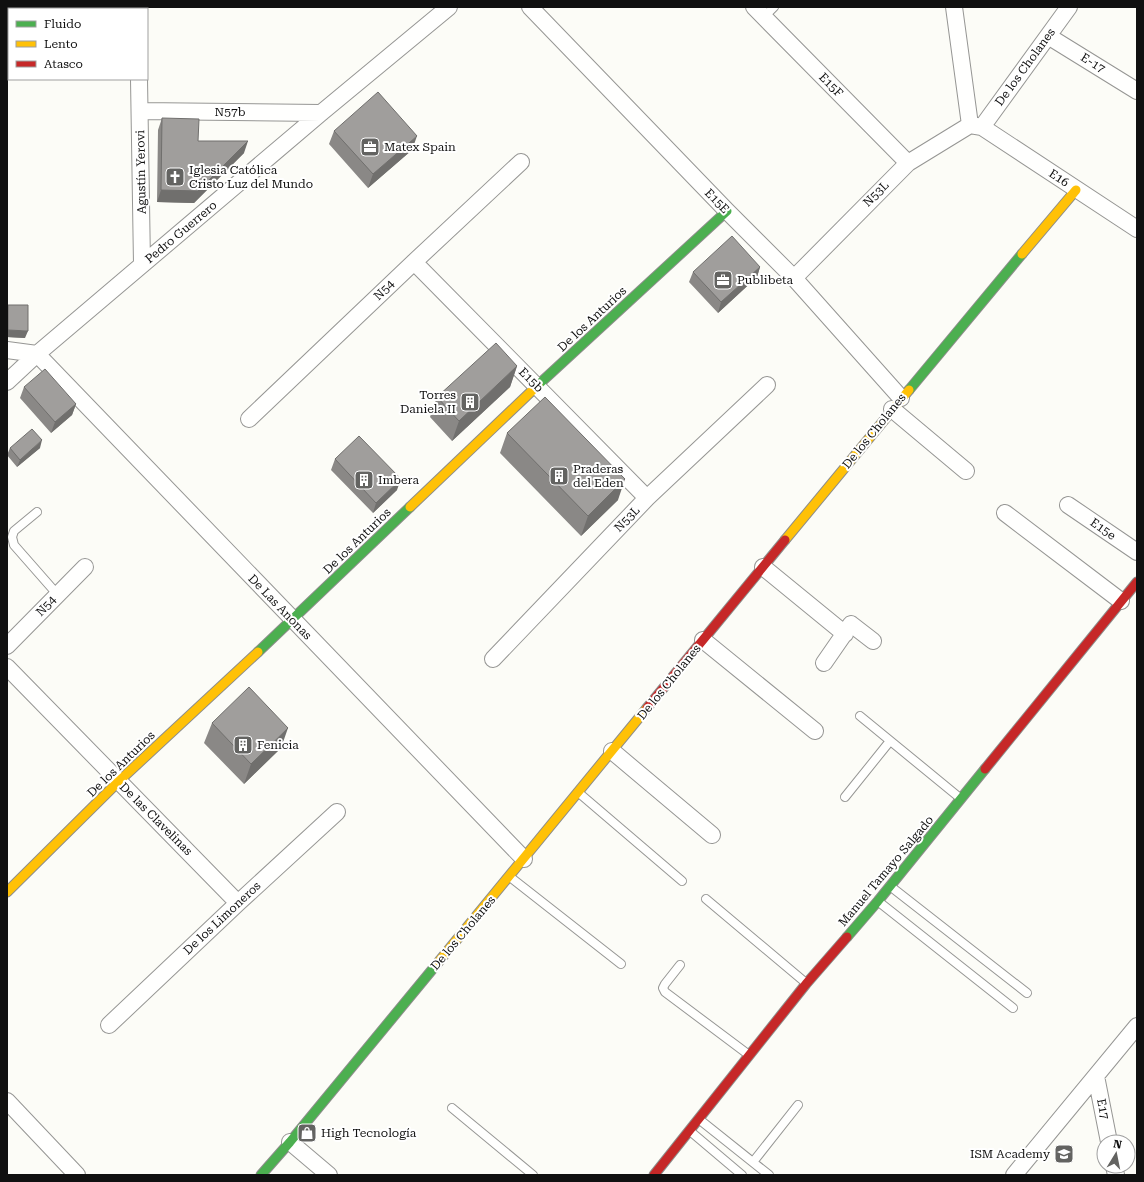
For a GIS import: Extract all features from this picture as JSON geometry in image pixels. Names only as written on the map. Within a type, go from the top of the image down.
[{"type":"street","name":"Pedro Guerrero","points":[[7,382],[37,354],[142,264],[449,7]]},
{"type":"street","name":"E15E","points":[[530,7],[726,211],[794,278],[897,404],[966,471]]},
{"type":"street","points":[[954,7],[976,126]]},
{"type":"street","name":"De los Cholanes","points":[[976,126],[1048,36],[1069,7]]},
{"type":"street","name":"E15F","points":[[764,10],[908,163]]},
{"type":"street","name":"E-17","points":[[1048,36],[1137,91]]},
{"type":"street","name":"Agustín Yerovi","points":[[139,80],[142,264]]},
{"type":"street","name":"N57b","points":[[140,111],[321,113]]},
{"type":"street","name":"N53L","points":[[794,278],[908,163],[976,126]]},
{"type":"street","name":"E16","points":[[976,126],[1137,229]]},
{"type":"street","name":"N54","points":[[248,419],[521,162]]},
{"type":"street","name":"De los Cholanes","points":[[261,1175],[510,876],[897,404],[1076,190]]},
{"type":"street","name":"De los Anturios","points":[[7,892],[118,782],[292,620],[537,386],[726,211]]},
{"type":"street","name":"E15b","points":[[414,262],[647,498]]},
{"type":"street","points":[[7,350],[37,354]]},
{"type":"street","name":"De Las Anonas","points":[[37,354],[524,859]]},
{"type":"street","name":"N53L","points":[[493,659],[647,498],[767,385]]},
{"type":"street","name":"E15e","points":[[1068,505],[1137,552]]},
{"type":"street","points":[[1005,512],[1121,601]]},
{"type":"street","name":"N54","points":[[7,646],[85,567]]},
{"type":"street","points":[[763,567],[845,634]]},
{"type":"street","name":"Manuel Tamayo Salgado","points":[[654,1175],[806,984],[878,900],[1136,584]]},
{"type":"street","points":[[824,663],[851,624],[873,641]]},
{"type":"street","points":[[703,640],[815,731]]},
{"type":"street","name":"De las Clavelinas","points":[[7,667],[238,903]]},
{"type":"street","points":[[612,751],[712,835]]},
{"type":"street","name":"De los Limoneros","points":[[109,1025],[337,812]]},
{"type":"street","points":[[1014,1175],[1137,1026]]},
{"type":"street","name":"E17","points":[[1096,1076],[1107,1134]]},
{"type":"street","points":[[7,1101],[68,1172]]},
{"type":"street","points":[[290,1142],[329,1175]]},
{"type":"lane","points":[[37,512],[14,531],[12,538],[14,545],[58,594]]},
{"type":"lane","points":[[860,716],[960,799]]},
{"type":"lane","points":[[845,797],[890,741]]},
{"type":"lane","points":[[578,792],[682,881]]},
{"type":"lane","points":[[510,876],[620,964]]},
{"type":"lane","points":[[889,886],[1027,993]]},
{"type":"lane","points":[[706,900],[806,984]]},
{"type":"lane","points":[[878,900],[1013,1008]]},
{"type":"lane","points":[[680,965],[665,984],[663,988],[665,992],[750,1055]]},
{"type":"lane","points":[[753,1162],[798,1105]]},
{"type":"lane","points":[[452,1108],[534,1175]]},
{"type":"lane","points":[[699,1119],[769,1175]]},
{"type":"lane","points":[[690,1131],[742,1175]]},
{"type":"building","name":"Matex Spain","points":[[378,92],[417,136],[373,174],[334,131]]},
{"type":"building","points":[[162,118],[199,119],[198,141],[248,141],[198,191],[161,190]]},
{"type":"building","name":"Publibeta","points":[[732,236],[760,267],[721,302],[693,272]]},
{"type":"building","points":[[8,305],[28,305],[28,331],[8,330]]},
{"type":"building","points":[[496,343],[517,366],[459,421],[437,397]]},
{"type":"building","points":[[45,369],[76,404],[55,422],[24,387]]},
{"type":"building","points":[[545,397],[625,479],[588,516],[507,433]]},
{"type":"building","points":[[32,429],[42,440],[20,460],[10,448]]},
{"type":"building","name":"Imbera","points":[[359,436],[401,479],[376,503],[335,459]]},
{"type":"building","points":[[249,687],[288,728],[251,764],[212,723]]},
{"type":"traffic: fast","points":[[538,385],[727,211]]},
{"type":"traffic: fast","points":[[909,390],[1022,254]]},
{"type":"traffic: fast","points":[[258,652],[410,507]]},
{"type":"traffic: fast","points":[[847,937],[985,769]]},
{"type":"traffic: fast","points":[[261,1175],[436,965]]},
{"type":"traffic: slow","points":[[1022,254],[1076,190]]},
{"type":"traffic: slow","points":[[410,507],[538,385]]},
{"type":"traffic: slow","points":[[785,540],[909,390]]},
{"type":"traffic: slow","points":[[7,892],[118,782],[258,652]]},
{"type":"traffic: slow","points":[[436,965],[647,708]]},
{"type":"traffic: jam","points":[[647,708],[785,540]]},
{"type":"traffic: jam","points":[[985,769],[1137,582]]},
{"type":"traffic: jam","points":[[654,1175],[806,984],[847,937]]},
{"type":"place","name":"Matex Spain","points":[[370,147]]},
{"type":"place","name":"Iglesia Católica Cristo Luz del Mundo","points":[[175,177]]},
{"type":"place","name":"Publibeta","points":[[723,280]]},
{"type":"place","name":"Torres Daniela II","points":[[470,402]]},
{"type":"place","name":"Praderas del Eden","points":[[559,476]]},
{"type":"place","name":"Imbera","points":[[364,480]]},
{"type":"place","name":"Fenicia","points":[[243,745]]},
{"type":"place","name":"High Tecnología","points":[[307,1133]]},
{"type":"place","name":"ISM Academy","points":[[1064,1154]]}]
